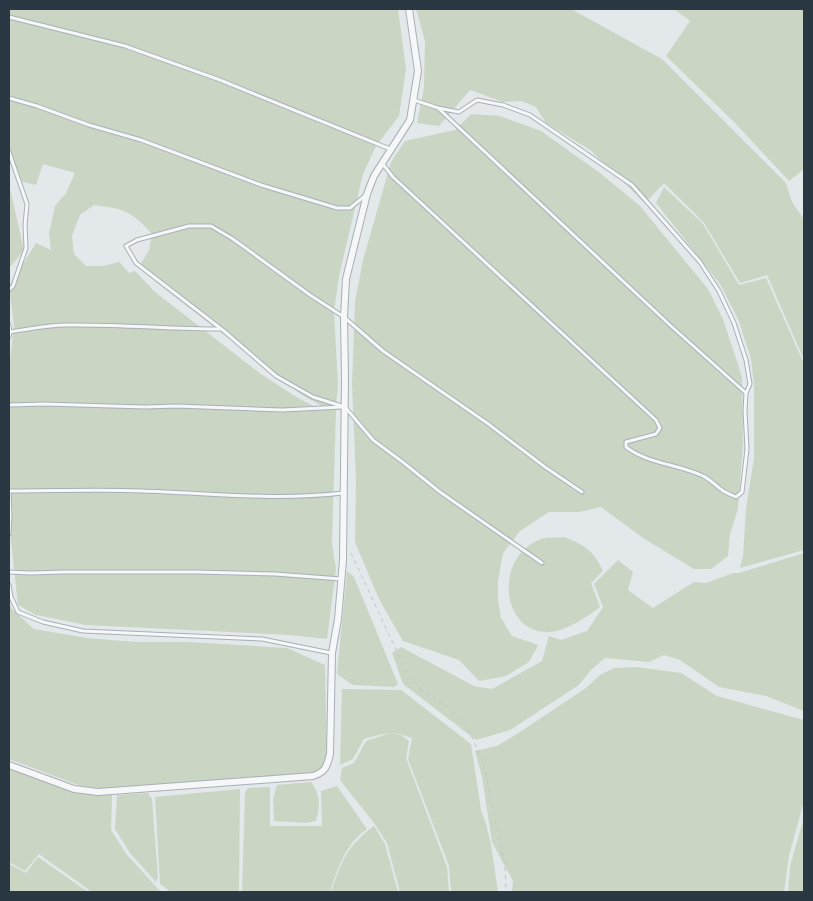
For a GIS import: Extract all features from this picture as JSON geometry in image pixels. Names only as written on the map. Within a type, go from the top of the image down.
[{"type":"street","points":[[9,765],[74,789],[98,792],[313,776],[324,771],[328,765],[330,754],[332,653],[342,579],[346,279],[367,194],[390,149],[410,120],[418,71],[409,9]]},
{"type":"lane","points":[[9,17],[124,46],[220,80],[390,149]]},
{"type":"lane","points":[[9,98],[141,140],[261,185],[337,208],[350,208],[367,194]]},
{"type":"lane","points":[[382,163],[394,177],[656,420],[660,428],[656,434],[626,442],[626,447],[648,459],[705,477],[724,492],[736,496],[742,492],[745,480],[747,449],[746,393],[750,384],[746,360],[734,323],[719,291],[689,249],[632,185],[530,115],[503,105],[477,100],[459,112],[413,100]]},
{"type":"lane","points":[[438,108],[671,326],[746,393]]},
{"type":"lane","points":[[9,152],[27,204],[24,225],[26,248],[13,286],[9,290]]},
{"type":"lane","points":[[542,563],[456,503],[373,440],[345,407],[313,397],[276,376],[221,329],[136,262],[126,246],[137,240],[189,226],[211,226],[234,239],[310,295],[344,317],[383,351],[582,492]]},
{"type":"lane","points":[[9,325],[9,337]]},
{"type":"lane","points":[[10,332],[64,325],[127,325],[172,329],[221,329]]},
{"type":"lane","points":[[9,405],[177,406],[282,410],[345,407]]},
{"type":"lane","points":[[9,534],[9,491],[140,491],[244,496],[343,493]]},
{"type":"lane","points":[[9,572],[196,572],[276,574],[342,579]]},
{"type":"lane","points":[[9,585],[11,596],[18,612],[64,628],[112,633],[262,639],[332,653]]},
{"type":"path","points":[[349,549],[406,671],[420,689],[446,705],[468,728],[484,765],[505,866],[506,892]]},
{"type":"green space","points":[[9,9],[398,9],[406,69],[399,116],[376,146],[363,174],[339,276],[334,312],[338,386],[336,404],[322,406],[302,395],[156,282],[140,265],[149,250],[152,234],[139,220],[127,212],[94,205],[80,215],[72,236],[74,254],[86,266],[103,266],[119,262],[129,273],[135,271],[155,292],[261,374],[319,409],[336,409],[332,544],[336,569],[327,639],[289,635],[86,625],[36,615],[18,605],[9,523],[9,369],[14,326],[9,286],[36,243],[51,250],[49,233],[55,206],[66,193],[75,173],[43,164],[36,185],[23,182],[9,159]]},
{"type":"green space","points":[[416,9],[571,9],[662,59],[786,183],[792,202],[804,219],[804,360],[767,275],[740,283],[704,223],[664,183],[645,203],[590,150],[546,123],[536,107],[521,101],[503,102],[470,90],[439,126],[417,123],[424,87],[425,41]]},
{"type":"green space","points":[[674,9],[804,9],[804,169],[789,181],[735,123],[666,56],[690,21]]},
{"type":"green space","points":[[471,114],[500,116],[541,131],[600,173],[640,206],[708,289],[723,319],[742,377],[743,444],[738,509],[730,535],[728,556],[711,569],[694,569],[643,538],[601,507],[579,512],[549,512],[520,531],[503,553],[498,581],[498,600],[501,618],[512,636],[538,645],[529,662],[506,676],[479,681],[459,660],[403,641],[379,599],[355,542],[356,481],[352,384],[355,302],[363,260],[391,162],[405,141],[455,130]]},
{"type":"green space","points":[[9,184],[24,250],[9,268]]},
{"type":"green space","points":[[664,187],[703,224],[739,285],[766,278],[804,364],[804,550],[740,568],[754,458],[754,385],[751,359],[739,321],[720,284],[656,203]]},
{"type":"green space","points":[[564,537],[588,549],[596,558],[603,571],[591,583],[600,607],[576,623],[562,629],[549,632],[532,629],[520,620],[512,606],[509,590],[510,574],[517,558],[528,546],[545,538]]},
{"type":"green space","points":[[804,553],[804,711],[766,696],[719,687],[680,660],[664,655],[649,662],[605,658],[591,670],[579,685],[510,730],[476,740],[403,684],[392,653],[401,647],[474,686],[492,689],[542,661],[549,636],[561,640],[587,631],[603,607],[594,584],[618,560],[633,572],[628,590],[653,608],[694,582],[706,583],[733,573],[739,573]]},
{"type":"green space","points":[[347,571],[354,577],[398,684],[394,687],[353,685],[337,674]]},
{"type":"green space","points":[[9,604],[34,629],[87,638],[136,642],[188,642],[287,648],[325,665],[327,759],[316,773],[105,790],[78,785],[9,759]]},
{"type":"green space","points":[[636,667],[681,673],[717,696],[804,720],[804,801],[789,856],[784,892],[512,892],[513,881],[492,842],[482,777],[475,751],[497,746],[586,688],[600,675],[614,668]]},
{"type":"green space","points":[[342,689],[401,690],[471,744],[481,810],[491,844],[498,892],[451,892],[449,866],[408,759],[412,738],[388,733],[364,739],[353,759],[340,765]]},
{"type":"green space","points":[[390,733],[401,735],[409,741],[406,758],[447,867],[449,892],[400,892],[387,843],[374,823],[340,780],[342,768],[354,763],[366,741]]},
{"type":"green space","points":[[9,769],[72,790],[98,795],[112,795],[111,830],[127,855],[161,892],[92,892],[39,854],[25,871],[9,862]]},
{"type":"green space","points":[[311,782],[317,791],[319,801],[316,821],[305,823],[274,821],[273,799],[277,785]]},
{"type":"green space","points":[[337,786],[367,829],[353,842],[343,857],[330,892],[242,892],[245,792],[248,788],[270,787],[270,826],[322,826],[321,791]]},
{"type":"green space","points":[[240,789],[239,892],[171,892],[160,884],[155,797]]},
{"type":"green space","points":[[148,793],[152,799],[158,877],[156,882],[130,853],[115,829],[117,795]]},
{"type":"green space","points":[[804,817],[804,892],[788,892],[790,866]]},
{"type":"green space","points":[[374,826],[385,844],[398,892],[331,892],[346,855],[357,841]]},
{"type":"green space","points":[[38,857],[88,892],[9,892],[9,864],[26,873]]}]
